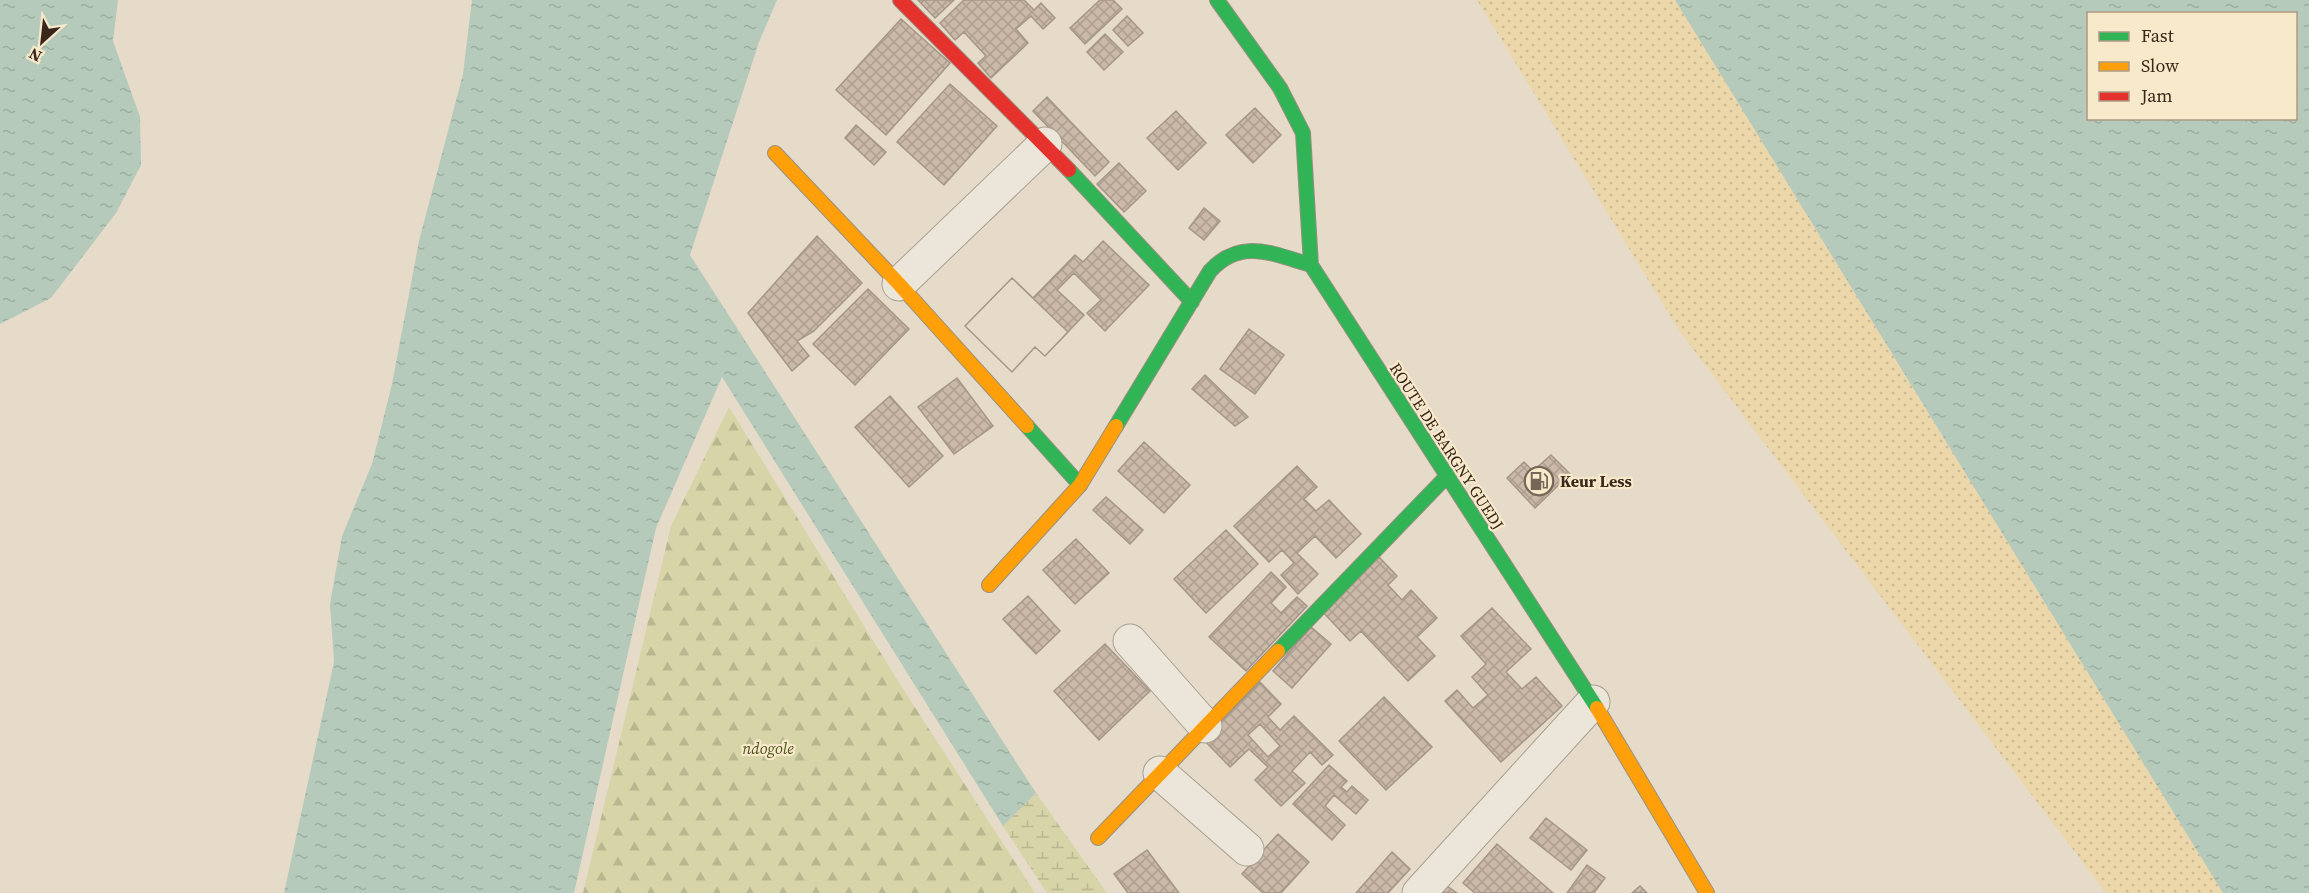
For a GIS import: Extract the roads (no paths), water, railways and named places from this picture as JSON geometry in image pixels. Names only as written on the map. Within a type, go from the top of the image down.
[{"type":"street","points":[[900,0],[1045,144],[1192,302]]},
{"type":"street","name":"ROUTE DE BARGNY GUEDJ","points":[[1217,0],[1280,88],[1303,133],[1311,265],[1593,702],[1707,893]]},
{"type":"street","points":[[899,284],[1045,144]]},
{"type":"street","points":[[776,153],[899,284],[1080,485]]},
{"type":"street","points":[[989,585],[1080,485],[1210,271],[1227,255],[1246,252],[1266,253],[1311,265]]},
{"type":"street","points":[[1098,838],[1448,475]]},
{"type":"street","points":[[1130,641],[1205,726]]},
{"type":"street","points":[[1419,893],[1593,702]]},
{"type":"street","points":[[1160,772],[1248,849]]},
{"type":"water","points":[[0,0],[118,0],[113,41],[140,117],[141,165],[116,213],[51,298],[0,324]]},
{"type":"water","points":[[472,0],[777,0],[759,42],[690,255],[1036,793],[1003,826],[722,377],[656,528],[574,893],[284,893],[334,662],[330,604],[342,536],[372,464],[392,384],[419,241],[463,74]]},
{"type":"water","points":[[1675,0],[2309,0],[2309,893],[2223,893]]},
{"type":"place","name":"Keur Less","points":[[1539,481]]},
{"type":"park label","name":"ndogole","points":[[768,748]]}]
